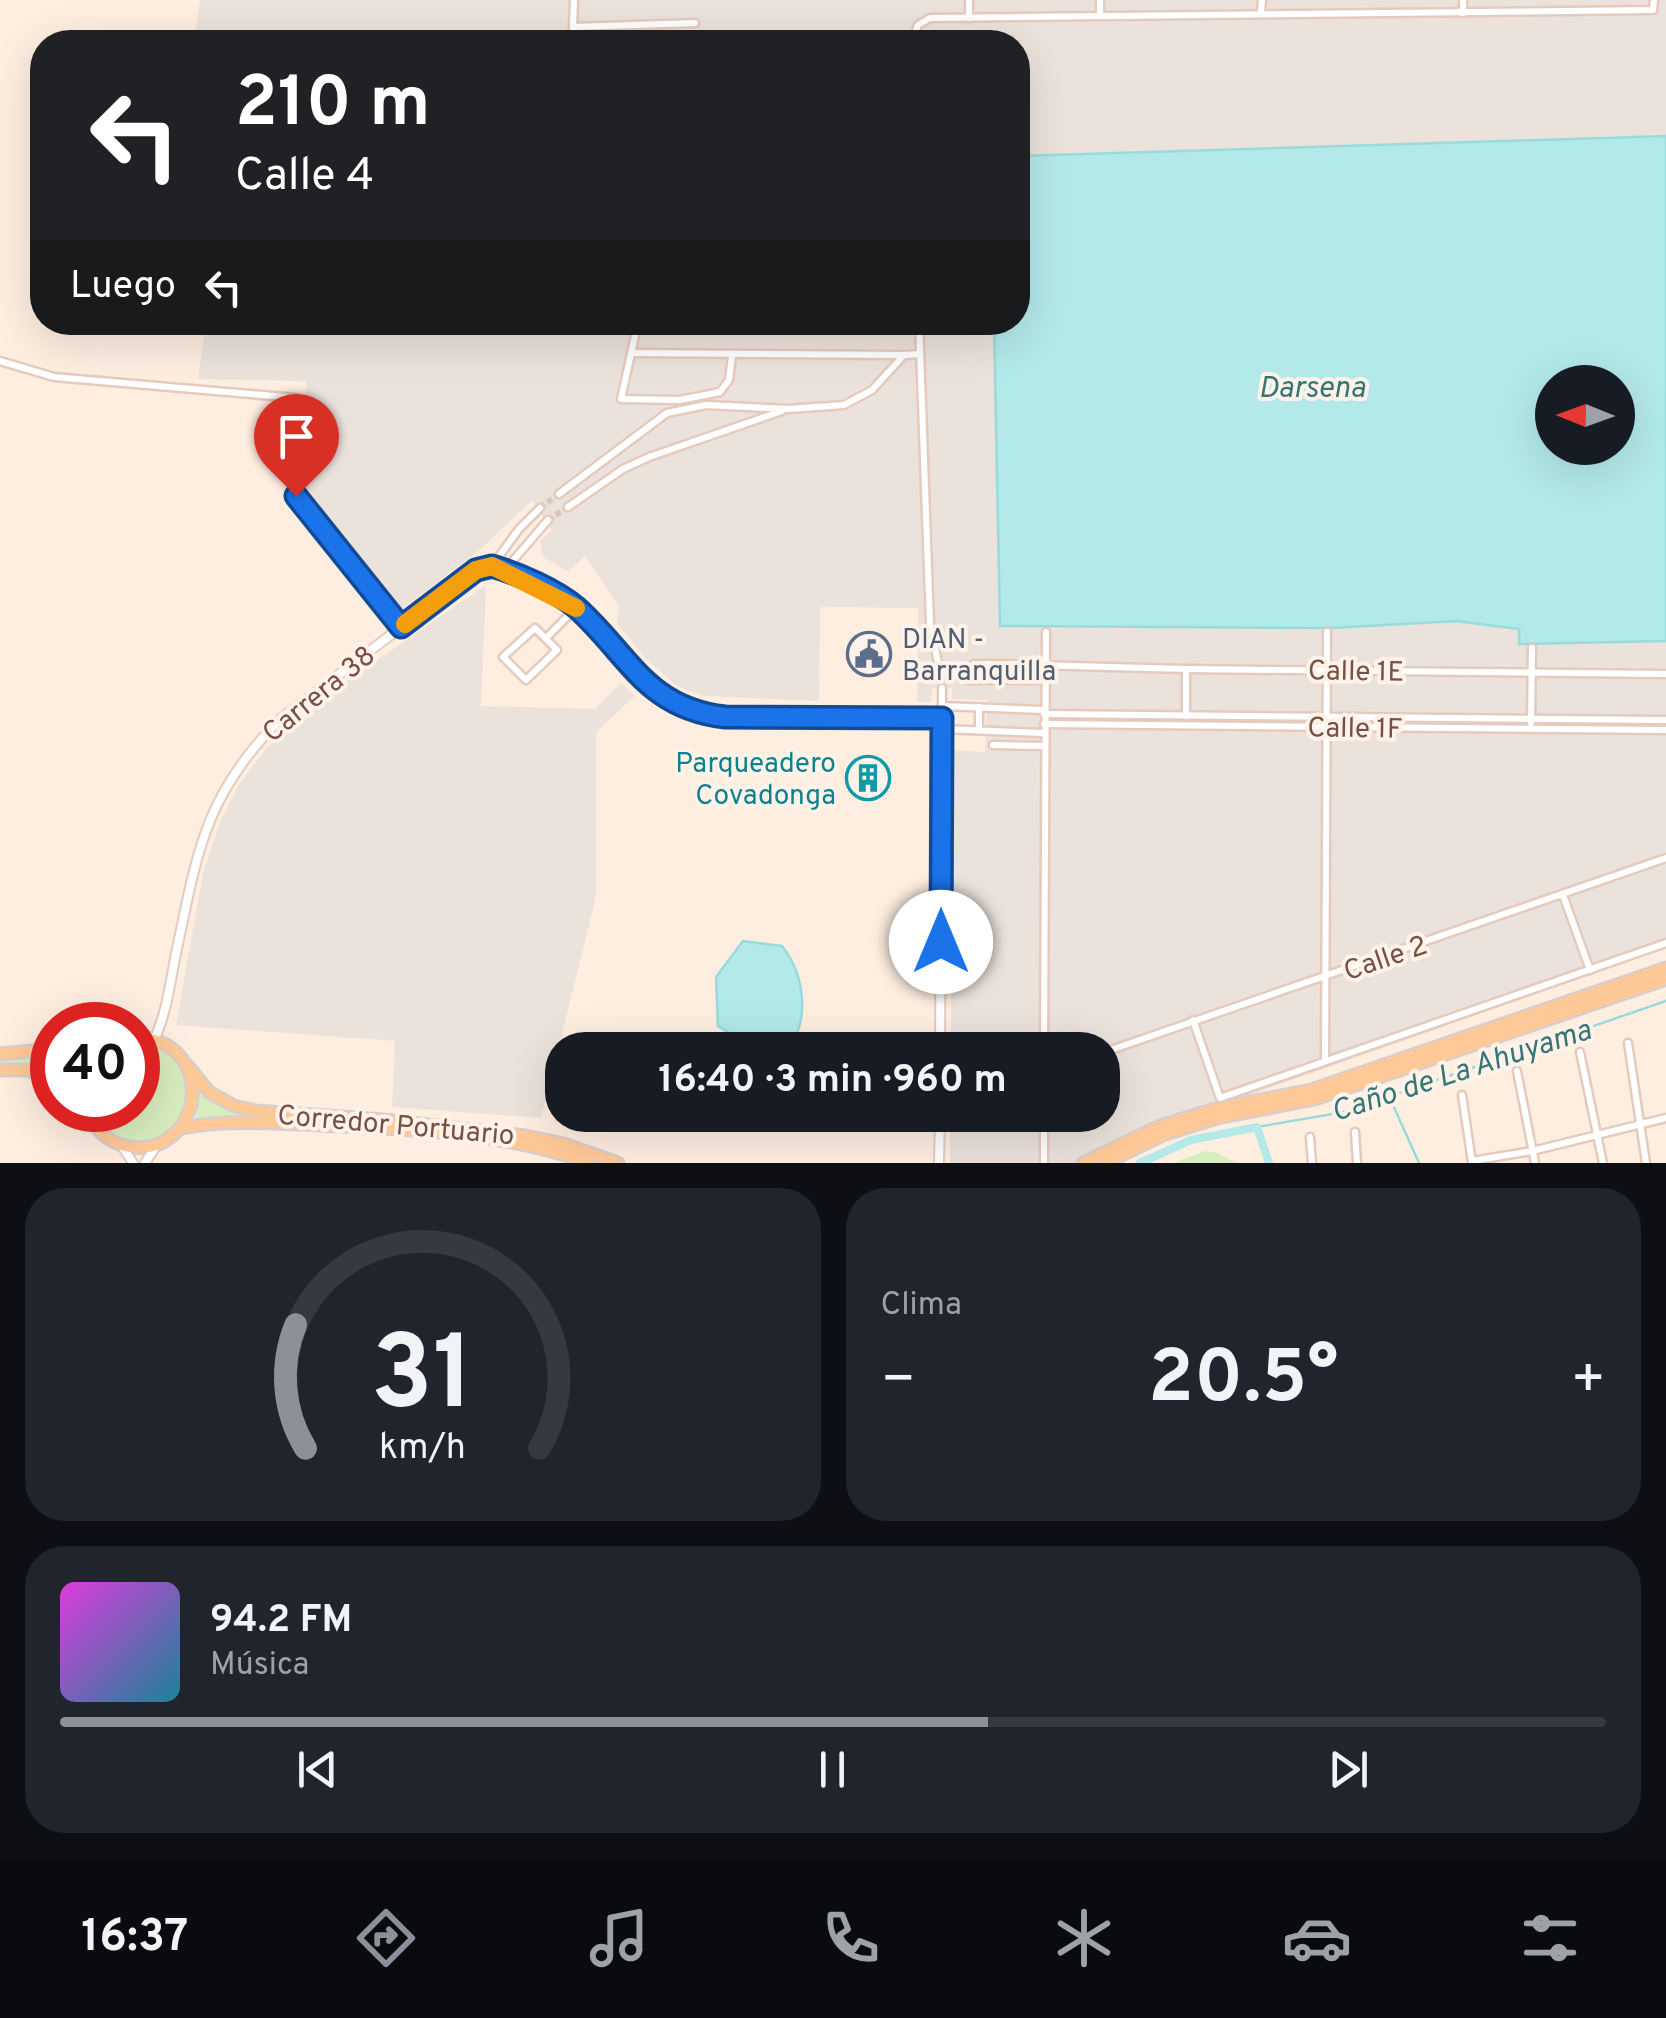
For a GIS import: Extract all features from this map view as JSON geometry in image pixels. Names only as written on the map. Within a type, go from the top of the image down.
[{"type":"main road","points":[[1083,1163],[1140,1134],[1220,1108],[1311,1090],[1666,968]]},
{"type":"main road","points":[[1105,1163],[1220,1108],[1315,1100],[1666,979]]},
{"type":"main road","name":"Corredor Portuario","points":[[160,1043],[172,1048],[209,1092],[234,1106],[526,1136],[564,1144],[618,1163]]},
{"type":"main road","points":[[0,1054],[30,1051]]},
{"type":"main road","points":[[103,1132],[122,1146],[146,1148],[181,1128],[194,1091],[187,1065]]},
{"type":"main road","points":[[0,1070],[30,1071]]},
{"type":"main road","name":"Corredor Portuario","points":[[181,1128],[214,1121],[376,1128],[508,1143],[589,1163]]},
{"type":"street","points":[[574,0],[573,27],[695,23]]},
{"type":"street","points":[[969,0],[969,18]]},
{"type":"street","points":[[1100,0],[1100,16]]},
{"type":"street","points":[[1261,14],[1262,0]]},
{"type":"street","points":[[1463,0],[1463,13]]},
{"type":"street","points":[[915,30],[923,20],[969,18],[1654,10],[1654,0]]},
{"type":"street","points":[[635,335],[621,398],[694,399],[720,392],[729,380],[732,356]]},
{"type":"street","points":[[919,335],[930,624],[942,674],[970,680],[1044,680]]},
{"type":"street","points":[[632,353],[920,354]]},
{"type":"street","points":[[559,494],[667,412],[706,404],[788,408],[853,402],[872,390],[904,355]]},
{"type":"street","points":[[0,361],[54,377],[296,398],[291,478],[296,496],[401,627]]},
{"type":"street","points":[[568,507],[623,469],[649,457],[788,408]]},
{"type":"street","points":[[540,508],[492,566],[576,608],[644,682],[673,703],[725,717],[942,718]]},
{"type":"street","points":[[506,570],[548,520]]},
{"type":"street","name":"Carrera 38","points":[[160,1020],[196,860],[228,780],[252,747],[278,721],[476,570],[492,566]]},
{"type":"street","points":[[546,638],[576,608]]},
{"type":"street","points":[[535,628],[546,638],[557,650],[526,680],[504,656],[535,628]]},
{"type":"street","points":[[1044,1032],[1046,632]]},
{"type":"street","points":[[1325,1062],[1327,632]]},
{"type":"street","points":[[1531,724],[1532,648]]},
{"type":"street","name":"Calle 1E","points":[[970,680],[974,664],[1666,674]]},
{"type":"street","points":[[1186,669],[1186,716]]},
{"type":"street","points":[[940,1032],[942,688]]},
{"type":"street","name":"Calle 1F","points":[[942,706],[1326,723]]},
{"type":"street","points":[[979,707],[979,730]]},
{"type":"street","points":[[1201,716],[1201,726]]},
{"type":"street","name":"Calle 1F","points":[[942,730],[1666,720]]},
{"type":"street","name":"Calle 1F","points":[[1531,724],[1666,730]]},
{"type":"street","points":[[994,745],[1044,746]]},
{"type":"street","name":"Calle 2","points":[[1120,1047],[1666,858]]},
{"type":"street","points":[[1562,895],[1590,970]]},
{"type":"street","points":[[1193,1020],[1220,1108],[1325,1062],[1666,943]]},
{"type":"street","points":[[1628,1043],[1646,1163]]},
{"type":"street","points":[[1580,1052],[1603,1163]]},
{"type":"street","points":[[1517,1071],[1535,1163]]},
{"type":"street","points":[[1462,1095],[1472,1162],[1666,1118]]},
{"type":"street","points":[[939,1163],[940,1132]]},
{"type":"street","points":[[1044,1132],[1044,1163]]},
{"type":"street","points":[[1354,1132],[1357,1163]]},
{"type":"street","points":[[1310,1137],[1312,1163]]},
{"type":"street","points":[[145,1163],[157,1145]]},
{"type":"street","points":[[122,1146],[133,1163]]},
{"type":"shaded area","points":[[200,0],[1666,0],[1666,136],[1030,156],[1030,30],[196,30]]},
{"type":"shaded area","points":[[204,335],[994,335],[1000,626],[1332,628],[1456,621],[1519,629],[1520,644],[1666,641],[1666,948],[1235,1100],[1154,1123],[1074,1163],[950,1163],[950,1132],[1120,1132],[1120,1032],[951,1032],[952,750],[985,752],[987,700],[952,699],[952,688],[932,688],[931,702],[917,702],[918,608],[820,607],[819,701],[703,696],[677,686],[645,658],[617,623],[619,606],[585,556],[568,572],[543,557],[540,541],[552,530],[532,500],[482,548],[397,613],[305,490],[306,381],[198,379]]},
{"type":"shaded area","points":[[486,585],[481,706],[595,709],[621,683],[635,696],[596,732],[596,896],[562,1032],[545,1032],[545,1102],[541,1118],[392,1107],[395,1041],[176,1025],[203,873],[221,820],[238,786],[301,713]]},
{"type":"green space","points":[[161,1049],[176,1061],[185,1078],[183,1114],[172,1129],[156,1139],[121,1139],[109,1132],[160,1132]]},
{"type":"green space","points":[[30,1056],[30,1069],[0,1067],[0,1059]]},
{"type":"green space","points":[[200,1089],[226,1107],[249,1117],[195,1122]]},
{"type":"green space","points":[[1205,1151],[1236,1163],[1173,1163]]},
{"type":"water","name":"Darsena","points":[[1666,136],[1666,641],[1519,644],[1519,629],[1456,621],[1332,628],[1000,626],[994,335],[1030,335],[1030,156]]},
{"type":"water","points":[[743,941],[782,946],[800,984],[802,1012],[797,1032],[728,1032],[718,1026],[716,977]]},
{"type":"waterway","name":"Caño de La Ahuyama","points":[[1257,1127],[1344,1112],[1666,1001]]},
{"type":"waterway","points":[[1389,1096],[1419,1163]]},
{"type":"waterway","name":"Caño de La Ahuyama","points":[[1140,1163],[1191,1140],[1257,1127],[1269,1163]]},
{"type":"tunnel","points":[[540,508],[559,494]]},
{"type":"tunnel","points":[[548,520],[568,507]]},
{"type":"slow traffic","points":[[405,624],[476,570],[492,566],[576,608]]},
{"type":"place","name":"DIAN - Barranquilla","points":[[869,654]]},
{"type":"place","name":"Parqueadero Covadonga","points":[[868,778]]},
{"type":"route","points":[[296,496],[401,627],[476,570],[492,566],[570,603],[644,682],[673,703],[692,710],[725,717],[942,718],[941,942]]}]
